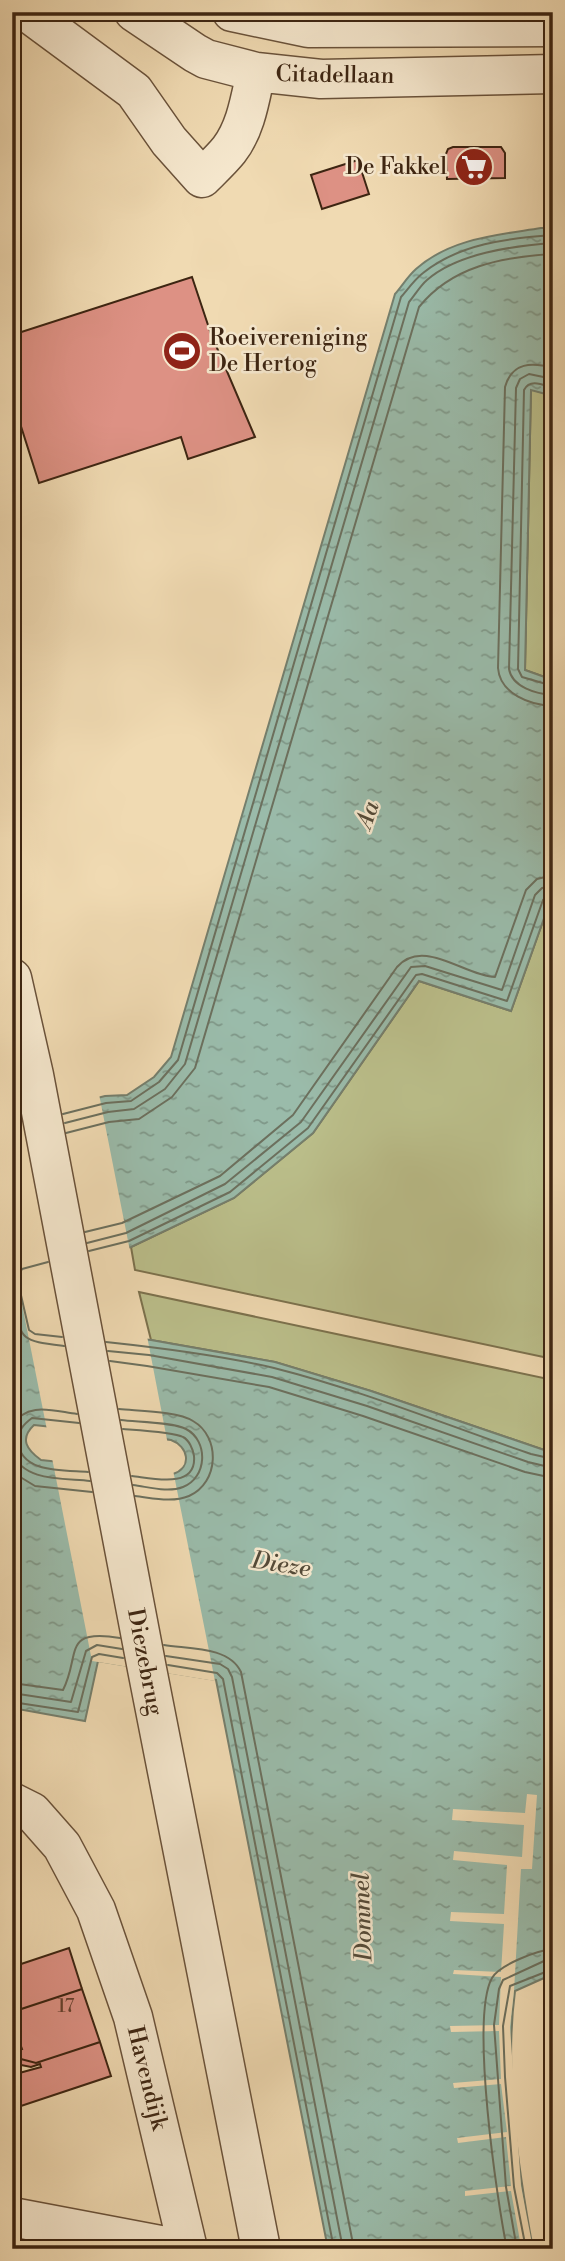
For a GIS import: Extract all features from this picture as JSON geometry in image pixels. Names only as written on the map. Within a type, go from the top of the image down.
[{"type":"street","points":[[27,12],[134,91],[169,141],[202,178],[237,138],[244,123],[256,72]]},
{"type":"street","name":"Citadellaan","points":[[134,12],[206,59],[256,72],[321,79],[537,74]]},
{"type":"street","name":"Citadellaan","points":[[232,12],[308,28],[531,22]]},
{"type":"street","points":[[531,22],[537,74]]},
{"type":"street","name":"Diezebrug","points":[[12,978],[34,1075],[261,2249]]},
{"type":"street","name":"Havendijk","points":[[12,1802],[33,1812],[62,1846],[96,1910],[133,2017],[188,2249]]},
{"type":"street","points":[[12,2217],[181,2249]]},
{"type":"green space","points":[[531,389],[553,396],[553,680],[525,670]]},
{"type":"green space","points":[[553,893],[553,1359],[135,1270],[131,1247],[234,1198],[313,1133],[419,981],[511,1011]]},
{"type":"green space","points":[[139,1292],[553,1380],[553,1453],[371,1391],[275,1362],[151,1340]]},
{"type":"water","points":[[553,228],[553,396],[531,390],[525,670],[553,680],[553,893],[511,1011],[419,981],[313,1133],[234,1198],[131,1247],[24,1275],[35,1327],[151,1340],[275,1362],[371,1391],[553,1453],[553,1974],[515,1991],[511,2055],[514,2120],[533,2249],[328,2249],[216,1680],[98,1661],[85,1721],[12,1708],[12,1120],[105,1096],[127,1095],[154,1077],[171,1057],[395,294],[416,269],[444,250],[492,236]],"holes":[[[34,1425],[171,1440],[181,1447],[186,1457],[184,1467],[173,1474],[41,1460],[32,1452],[26,1440]]]},
{"type":"pier","points":[[99,1094],[130,1251],[28,1278],[38,1323],[147,1336],[168,1445],[47,1430],[12,1254],[12,1117]]},
{"type":"pier","points":[[52,1458],[173,1470],[215,1681],[92,1661]]},
{"type":"pier","points":[[527,1794],[537,1795],[532,1869],[521,1869],[510,2027],[521,2186],[533,2249],[521,2249],[520,2245],[476,2249],[520,2241],[511,2191],[465,2196],[465,2191],[511,2186],[506,2137],[458,2143],[457,2138],[507,2132],[501,2084],[454,2088],[453,2083],[501,2079],[499,2031],[451,2032],[450,2026],[499,2025],[501,1977],[453,1974],[454,1970],[501,1972],[504,1924],[450,1921],[451,1912],[504,1914],[507,1865],[453,1860],[454,1851],[522,1857],[524,1825],[452,1820],[453,1809],[525,1813]]},
{"type":"building","points":[[501,147],[505,153],[505,178],[447,179],[446,154],[448,149]]},
{"type":"building","points":[[358,160],[369,194],[322,209],[311,175]]},
{"type":"building","points":[[192,277],[211,334],[255,437],[188,459],[181,437],[39,483],[12,398],[12,335]]},
{"type":"building","points":[[69,1948],[82,1989],[12,2012],[12,1967]]},
{"type":"building","points":[[82,1989],[100,2042],[36,2063],[17,2058],[19,2050],[22,2049],[12,2021],[12,2012]]},
{"type":"building","points":[[100,2042],[111,2076],[18,2107],[12,2088],[12,2075],[41,2067],[40,2064],[31,2067],[16,2064],[17,2058],[36,2063]]},
{"type":"building","points":[[12,2088],[18,2107],[12,2138]]},
{"type":"place","name":"De Fakkel","points":[[474,167]]},
{"type":"place","name":"Roeivereniging De Hertog","points":[[182,351]]},
{"type":"water label","name":"Aa","points":[[368,815]]},
{"type":"water label","name":"Dieze","points":[[281,1565]]},
{"type":"water label","name":"Dommel","points":[[363,1917]]}]
